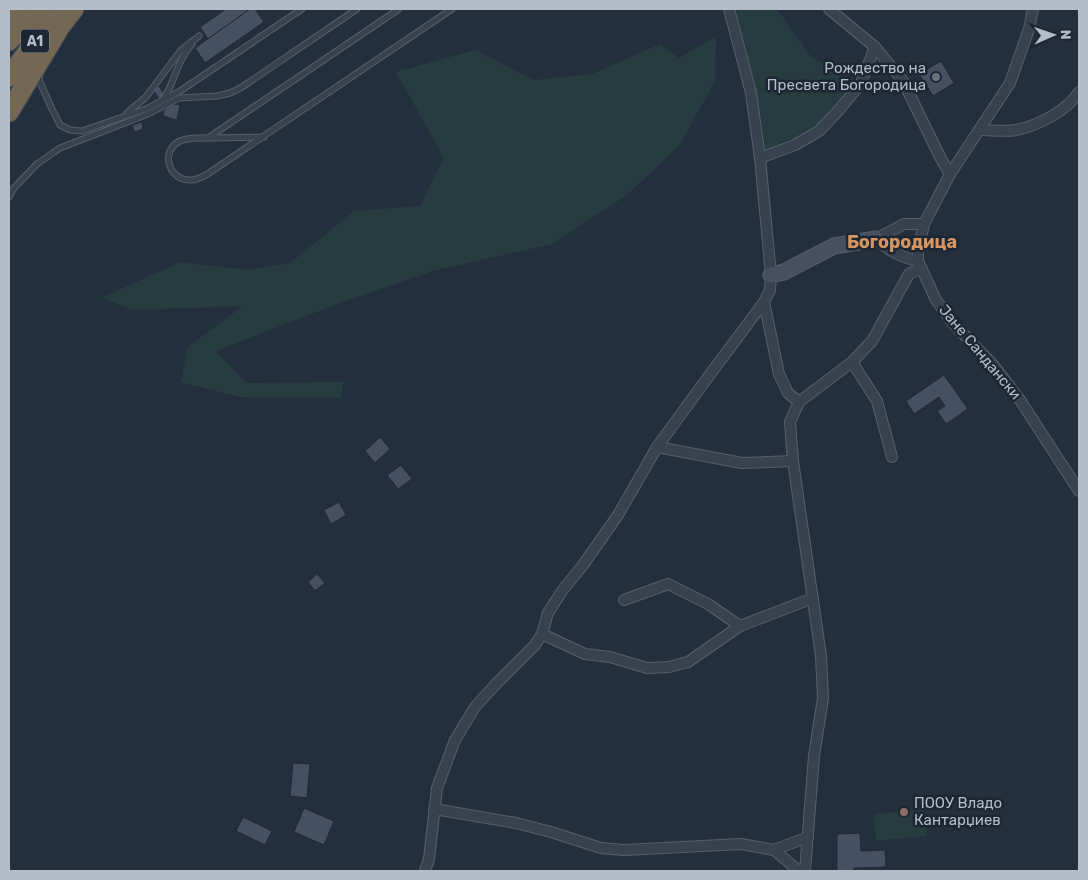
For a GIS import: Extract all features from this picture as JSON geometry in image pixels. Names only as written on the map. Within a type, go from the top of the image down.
[{"type":"highway","name":"A1","points":[[9,17],[17,9]]},
{"type":"highway","name":"A1","points":[[9,41],[39,9]]},
{"type":"highway","name":"A1","points":[[9,78],[52,20],[66,9]]},
{"type":"highway","points":[[9,112],[72,9]]},
{"type":"highway","points":[[9,94],[28,63],[57,24],[72,9]]},
{"type":"street","points":[[425,871],[429,859],[437,788],[455,740],[475,707],[536,645],[552,606],[618,515],[658,447],[764,302],[770,290],[771,275],[760,158],[751,93],[729,9]]},
{"type":"street","points":[[829,9],[875,47],[903,81],[950,174]]},
{"type":"street","points":[[805,871],[814,756],[823,698],[821,656],[792,461],[790,422],[799,402],[852,362],[872,341],[909,274],[919,264],[918,251],[924,224],[950,174],[1010,84],[1029,29],[1033,9]]},
{"type":"street","points":[[760,158],[795,145],[819,131],[861,83],[875,47]]},
{"type":"street","points":[[980,130],[1015,130],[1048,119],[1076,97],[1079,92]]},
{"type":"street","points":[[771,275],[784,272],[834,246],[876,239],[904,224],[924,224]]},
{"type":"street","points":[[876,239],[888,250],[919,264]]},
{"type":"street","name":"Јане Сандански","points":[[919,264],[936,300],[952,322],[994,366],[1020,400],[1079,491]]},
{"type":"street","points":[[764,302],[778,374],[788,394],[799,402]]},
{"type":"street","points":[[852,362],[877,401],[892,457]]},
{"type":"street","points":[[658,447],[742,463],[792,461]]},
{"type":"street","points":[[624,600],[668,584],[708,604],[740,626]]},
{"type":"street","points":[[542,634],[584,654],[610,657],[647,668],[669,667],[688,662],[740,626],[813,598]]},
{"type":"street","points":[[434,809],[516,823],[601,848],[624,850],[741,844],[774,850],[799,871]]},
{"type":"street","points":[[774,850],[808,837]]},
{"type":"lane","points":[[9,197],[14,188],[37,164],[60,148],[148,114],[302,9]]},
{"type":"lane","points":[[41,59],[40,80],[50,107],[60,125],[70,130],[82,131],[165,101],[185,97],[217,96],[230,93],[242,87],[357,9]]},
{"type":"lane","points":[[208,138],[399,9]]},
{"type":"lane","points":[[264,136],[181,140],[174,146],[169,155],[169,166],[172,173],[182,179],[193,180],[206,175],[264,136],[452,9]]},
{"type":"lane","points":[[121,117],[146,97],[181,50],[202,34],[188,48],[180,62],[165,101]]},
{"type":"green space","points":[[729,9],[777,9],[811,57],[861,83],[819,131],[760,158]]},
{"type":"green space","points":[[716,36],[715,81],[679,146],[627,195],[552,244],[433,271],[340,303],[216,351],[246,383],[343,382],[341,398],[240,397],[181,382],[188,347],[243,306],[133,310],[101,298],[180,262],[248,270],[290,263],[354,211],[420,206],[444,158],[396,72],[475,50],[534,80],[592,74],[660,44],[679,58]]},
{"type":"green space","points":[[925,810],[927,836],[876,841],[874,814]]},
{"type":"building","points":[[226,9],[249,10],[208,39],[200,27]]},
{"type":"building","points":[[250,9],[255,9],[264,22],[205,63],[195,48]]},
{"type":"building","name":"Рождество на Пресвета Богородица","points":[[941,61],[954,83],[933,96],[919,74]]},
{"type":"building","points":[[159,86],[171,105],[166,108],[153,90]]},
{"type":"building","points":[[173,104],[180,105],[177,120],[163,116],[164,110]]},
{"type":"building","points":[[142,122],[143,129],[134,132],[132,125]]},
{"type":"building","points":[[944,375],[968,409],[946,424],[937,411],[945,406],[939,397],[914,414],[906,401]]},
{"type":"building","points":[[380,437],[390,449],[375,463],[365,451]]},
{"type":"building","points":[[401,465],[412,479],[398,489],[387,475]]},
{"type":"building","points":[[339,502],[346,515],[331,524],[324,510]]},
{"type":"building","points":[[317,574],[325,583],[315,591],[308,582]]},
{"type":"building","points":[[293,763],[310,764],[307,798],[290,796]]},
{"type":"building","points":[[304,808],[334,821],[324,845],[294,832]]},
{"type":"building","points":[[243,817],[272,831],[265,845],[236,831]]},
{"type":"building","points":[[860,833],[861,851],[885,850],[886,867],[854,868],[854,871],[837,871],[837,834]]},
{"type":"place","name":"Рождество на Пресвета Богородица","points":[[936,77]]},
{"type":"place","name":"ПООУ Владо Кантарџиев","points":[[904,812]]},
{"type":"district","name":"Богородица","points":[[902,242]]}]
